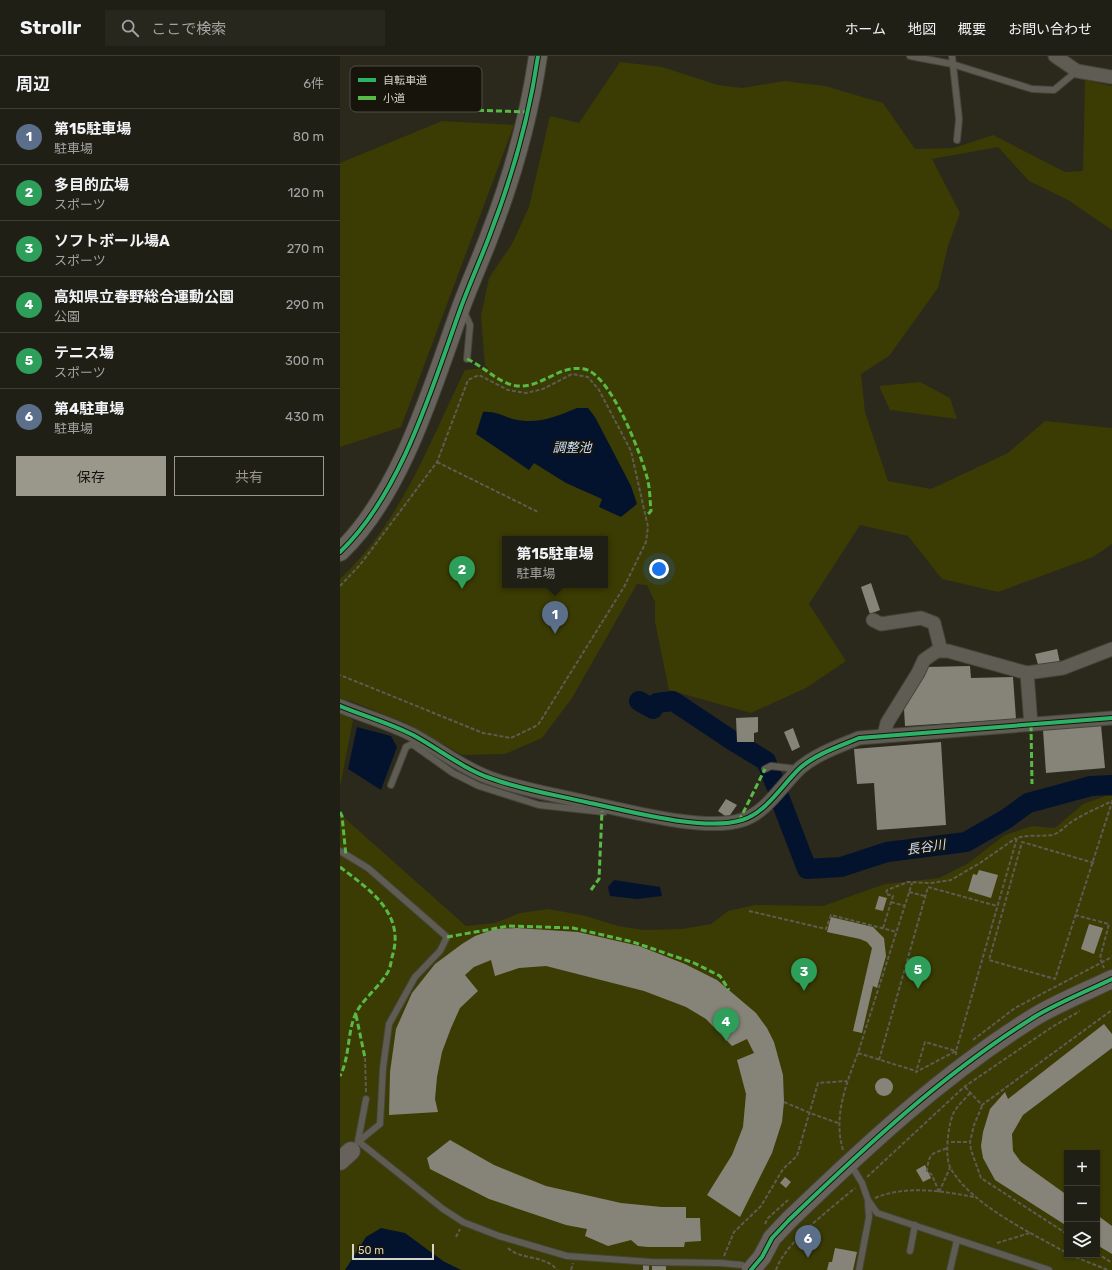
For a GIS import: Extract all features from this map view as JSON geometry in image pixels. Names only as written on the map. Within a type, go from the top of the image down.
[{"type":"street","points":[[340,552],[369,519],[389,485],[414,433],[490,236],[512,171],[529,112],[538,56]]},
{"type":"street","points":[[1055,56],[1077,71],[1112,77]]},
{"type":"street","points":[[873,620],[881,624],[921,618],[934,623],[941,651]]},
{"type":"street","points":[[884,735],[887,723],[918,673],[924,660],[937,651],[948,651],[1027,673],[1063,668],[1112,649]]},
{"type":"street","points":[[1027,673],[1031,725]]},
{"type":"street","points":[[340,706],[390,724],[414,735],[464,766],[490,778],[546,793],[649,815],[722,825],[743,820],[759,811],[799,770],[832,749],[859,738],[1112,718]]},
{"type":"street","points":[[751,1270],[762,1257],[772,1238],[851,1163],[922,1099],[959,1058],[1037,1015],[1111,979]]},
{"type":"lane","points":[[910,56],[952,64],[1032,89],[1054,90],[1077,71]]},
{"type":"lane","points":[[952,56],[959,119],[957,140]]},
{"type":"lane","points":[[459,314],[466,316],[470,325],[467,359]]},
{"type":"lane","points":[[391,785],[406,747],[412,744],[453,773],[479,786],[539,805],[567,809],[602,811],[624,816],[649,815]]},
{"type":"lane","points":[[765,769],[771,766],[799,770]]},
{"type":"lane","points":[[340,851],[368,868],[447,937],[440,951],[415,977],[389,1024],[383,1068],[380,1124],[350,1151]]},
{"type":"lane","points":[[350,1151],[366,1099]]},
{"type":"lane","points":[[350,1151],[463,1222],[499,1236],[567,1256],[651,1262],[721,1262],[742,1265],[751,1270]]},
{"type":"lane","points":[[851,1163],[862,1182],[868,1200],[869,1217],[859,1270]]},
{"type":"lane","points":[[868,1200],[877,1213],[1049,1270]]},
{"type":"lane","points":[[910,1251],[915,1225]]},
{"type":"lane","points":[[950,1270],[957,1240]]},
{"type":"path","points":[[340,586],[360,565],[437,462],[468,380],[479,375],[508,390],[526,393],[543,390],[572,374],[588,377],[600,390],[631,451],[648,527],[646,542],[624,587],[538,726],[511,738],[483,733],[340,675]]},
{"type":"path","points":[[437,462],[538,512]]},
{"type":"path","points":[[883,928],[892,896],[886,894],[887,890],[912,883],[931,883],[951,880],[980,863],[1017,838],[1024,835],[1051,835],[1060,832],[1069,824],[1091,810],[1112,801]]},
{"type":"path","points":[[1094,863],[1022,842],[989,960],[1055,979],[1094,863],[1112,801]]},
{"type":"path","points":[[959,1058],[1017,838]]},
{"type":"path","points":[[851,1163],[843,1149],[838,1123],[847,1081],[858,1053],[912,883]]},
{"type":"path","points":[[879,1060],[928,887],[997,906]]},
{"type":"path","points":[[909,892],[926,896]]},
{"type":"path","points":[[891,902],[904,906]]},
{"type":"path","points":[[749,911],[826,929],[831,915],[897,932]]},
{"type":"path","points":[[1076,915],[1112,925]]},
{"type":"path","points":[[1109,924],[1100,963],[1111,979]]},
{"type":"path","points":[[776,1270],[785,1253],[802,1234],[862,1182],[964,1087],[1052,1027],[1085,1008]]},
{"type":"path","points":[[1064,1232],[981,1178],[971,1150],[970,1142],[974,1125],[982,1106],[1112,1010]]},
{"type":"path","points":[[916,1072],[925,1042],[959,1058]]},
{"type":"path","points":[[858,1053],[916,1072],[959,1058]]},
{"type":"path","points":[[365,1058],[366,1099]]},
{"type":"path","points":[[721,1262],[734,1232],[761,1206],[783,1169],[797,1156],[818,1083],[847,1081]]},
{"type":"path","points":[[964,1087],[982,1106]]},
{"type":"path","points":[[939,1192],[950,1168],[948,1148],[949,1130],[954,1112],[970,1093]]},
{"type":"path","points":[[784,1102],[838,1123]]},
{"type":"path","points":[[950,1142],[970,1142]]},
{"type":"path","points":[[939,1192],[932,1175],[927,1171],[928,1157],[948,1148]]},
{"type":"path","points":[[950,1168],[975,1197],[1030,1232],[1064,1251]]},
{"type":"path","points":[[868,1200],[889,1192],[912,1190],[975,1197]]},
{"type":"path","points":[[982,1248],[1030,1232]]},
{"type":"path","points":[[499,1236],[510,1250],[544,1262],[555,1267],[557,1270]]},
{"type":"path","points":[[1100,1255],[1112,1263]]},
{"type":"path","points":[[1078,1258],[1108,1270]]},
{"type":"shaded area","points":[[620,62],[662,67],[718,85],[742,88],[784,81],[825,86],[883,103],[915,149],[954,148],[993,135],[1065,172],[1083,171],[1085,80],[1112,86],[1112,230],[1068,200],[1029,181],[998,147],[932,159],[960,213],[948,246],[938,288],[889,356],[861,374],[865,412],[888,481],[931,489],[1008,453],[1045,421],[1112,428],[1112,544],[1093,557],[998,592],[942,579],[908,536],[860,525],[809,604],[846,661],[806,688],[751,713],[669,690],[655,622],[655,602],[647,585],[637,584],[572,698],[542,738],[505,754],[462,755],[406,723],[351,701],[340,699],[340,579],[362,556],[381,532],[397,506],[426,453],[465,370],[488,368],[485,366],[481,316],[489,278],[512,244],[529,207],[550,116],[579,123]]},
{"type":"shaded area","points":[[442,121],[514,125],[401,427],[340,447],[340,163]]},
{"type":"shaded area","points":[[920,382],[950,398],[957,419],[890,410],[879,386]]},
{"type":"shaded area","points":[[340,712],[353,720],[340,787]]},
{"type":"shaded area","points":[[1106,796],[1112,796],[1112,1270],[340,1270],[340,814],[466,926],[495,923],[520,913],[549,909],[586,916],[618,926],[644,930],[682,929],[711,924],[728,911],[755,905],[823,906],[885,884],[939,878],[967,864],[1005,835],[1032,826],[1055,828],[1083,804]]},
{"type":"water","name":"調整池","points":[[577,408],[588,408],[595,417],[631,486],[637,504],[621,517],[599,507],[602,499],[566,483],[534,463],[529,470],[476,434],[483,412],[491,412],[522,421],[538,421]]},
{"type":"water","points":[[357,727],[391,736],[397,747],[381,790],[348,769]]},
{"type":"water","points":[[614,880],[660,887],[662,896],[637,899],[610,896],[608,887]]},
{"type":"water","points":[[381,1228],[405,1233],[443,1261],[461,1270],[345,1270],[366,1237]]},
{"type":"building","points":[[871,583],[880,610],[870,614],[861,587]]},
{"type":"building","points":[[1057,649],[1060,663],[1039,668],[1035,654]]},
{"type":"building","points":[[970,666],[971,678],[1013,677],[1016,719],[905,726],[904,709],[926,667]]},
{"type":"building","points":[[758,717],[758,732],[754,733],[754,742],[737,742],[736,718]]},
{"type":"building","points":[[1101,725],[1105,768],[1046,773],[1043,730]]},
{"type":"building","points":[[793,728],[800,747],[792,751],[784,732]]},
{"type":"building","points":[[941,742],[946,825],[877,830],[874,783],[857,784],[854,749]]},
{"type":"building","points":[[726,799],[737,805],[728,818],[718,811]]},
{"type":"building","points":[[979,870],[998,875],[991,898],[968,891],[973,874],[977,875]]},
{"type":"building","points":[[879,896],[887,898],[883,911],[875,909]]},
{"type":"building","points":[[831,917],[873,927],[884,938],[886,956],[877,988],[873,986],[862,1033],[853,1031],[872,948],[867,942],[860,939],[827,932]]},
{"type":"building","points":[[1089,924],[1103,928],[1094,954],[1081,949]]},
{"type":"building","points":[[517,928],[578,932],[639,946],[685,964],[717,980],[756,1013],[767,1028],[774,1042],[783,1075],[784,1102],[782,1122],[772,1153],[740,1217],[707,1195],[732,1155],[743,1127],[746,1094],[737,1060],[754,1053],[747,1039],[732,1046],[706,1019],[686,1007],[644,991],[546,966],[519,968],[495,976],[491,960],[474,967],[465,975],[478,991],[460,1008],[442,1052],[437,1077],[435,1099],[438,1112],[389,1115],[390,1072],[396,1029],[412,993],[435,964],[462,944],[475,936],[495,929]]},
{"type":"building","points":[[1104,1024],[1112,1034],[1112,1048],[1023,1115],[1012,1134],[1013,1151],[1021,1162],[1064,1193],[1064,1224],[995,1180],[983,1158],[981,1146],[983,1132],[990,1109],[1005,1092],[1008,1099]]},
{"type":"building","points":[[884,1078],[890,1081],[893,1087],[890,1093],[884,1096],[878,1093],[875,1087],[878,1081]]},
{"type":"building","points":[[450,1140],[494,1165],[546,1186],[621,1203],[662,1207],[686,1207],[686,1218],[700,1218],[701,1241],[685,1242],[684,1247],[638,1246],[631,1240],[608,1246],[585,1236],[587,1229],[566,1225],[489,1199],[430,1169],[427,1158]]},
{"type":"building","points":[[925,1165],[931,1178],[923,1182],[916,1170]]},
{"type":"building","points":[[785,1177],[791,1182],[786,1188],[780,1183]]},
{"type":"building","points":[[1100,1217],[1112,1226],[1112,1254],[1100,1247]]},
{"type":"building","points":[[835,1248],[857,1252],[853,1270],[827,1270],[829,1262],[832,1262]]},
{"type":"building","points":[[643,1265],[649,1265],[649,1270],[643,1270]]},
{"type":"building","points":[[652,1265],[666,1265],[666,1270],[652,1270]]},
{"type":"waterway","name":"長谷川","points":[[639,701],[653,709],[657,703],[673,701],[766,761],[767,764]]},
{"type":"waterway","name":"長谷川","points":[[770,771],[776,786]]},
{"type":"waterway","name":"長谷川","points":[[779,796],[807,869],[841,867],[887,852],[966,842],[1006,819],[1028,803],[1091,786],[1112,785]]},
{"type":"marked path","points":[[482,110],[529,112]]},
{"type":"marked path","points":[[467,359],[500,380],[512,385],[531,385],[565,370],[584,369],[594,374],[605,385],[615,400],[632,436],[645,469],[648,481],[651,511],[646,516]]},
{"type":"marked path","points":[[1031,725],[1032,784]]},
{"type":"marked path","points":[[739,821],[765,769]]},
{"type":"marked path","points":[[591,890],[599,879],[602,811]]},
{"type":"marked path","points":[[340,812],[342,816],[346,856]]},
{"type":"marked path","points":[[340,867],[363,885],[382,904],[390,916],[394,928],[395,942],[391,964],[387,973],[359,1008],[353,1020],[345,1061],[340,1076]]},
{"type":"marked path","points":[[447,937],[509,926],[573,928],[633,942],[694,963],[720,976],[729,990]]},
{"type":"marked path","points":[[356,1015],[365,1058]]},
{"type":"cycle path","points":[[340,552],[362,528],[381,501],[397,471],[426,406],[463,301],[486,246],[505,193],[525,125],[538,56]]},
{"type":"cycle path","points":[[340,706],[413,735],[470,769],[514,786],[646,815],[708,824],[726,823],[742,820],[751,816],[766,805],[806,763],[828,751],[859,738],[1112,718]]},
{"type":"cycle path","points":[[751,1270],[762,1257],[772,1238],[789,1220],[907,1111],[938,1086],[1002,1038],[1036,1016],[1064,1001],[1112,979]]},
{"type":"place","name":"多目的広場","points":[[462,589]]},
{"type":"place","name":"第15駐車場","points":[[555,634]]},
{"type":"place","name":"テニス場","points":[[918,989]]},
{"type":"place","name":"ソフトボール場A","points":[[804,991]]},
{"type":"place","name":"高知県立春野総合運動公園","points":[[726,1041]]},
{"type":"place","name":"第4駐車場","points":[[808,1258]]}]
